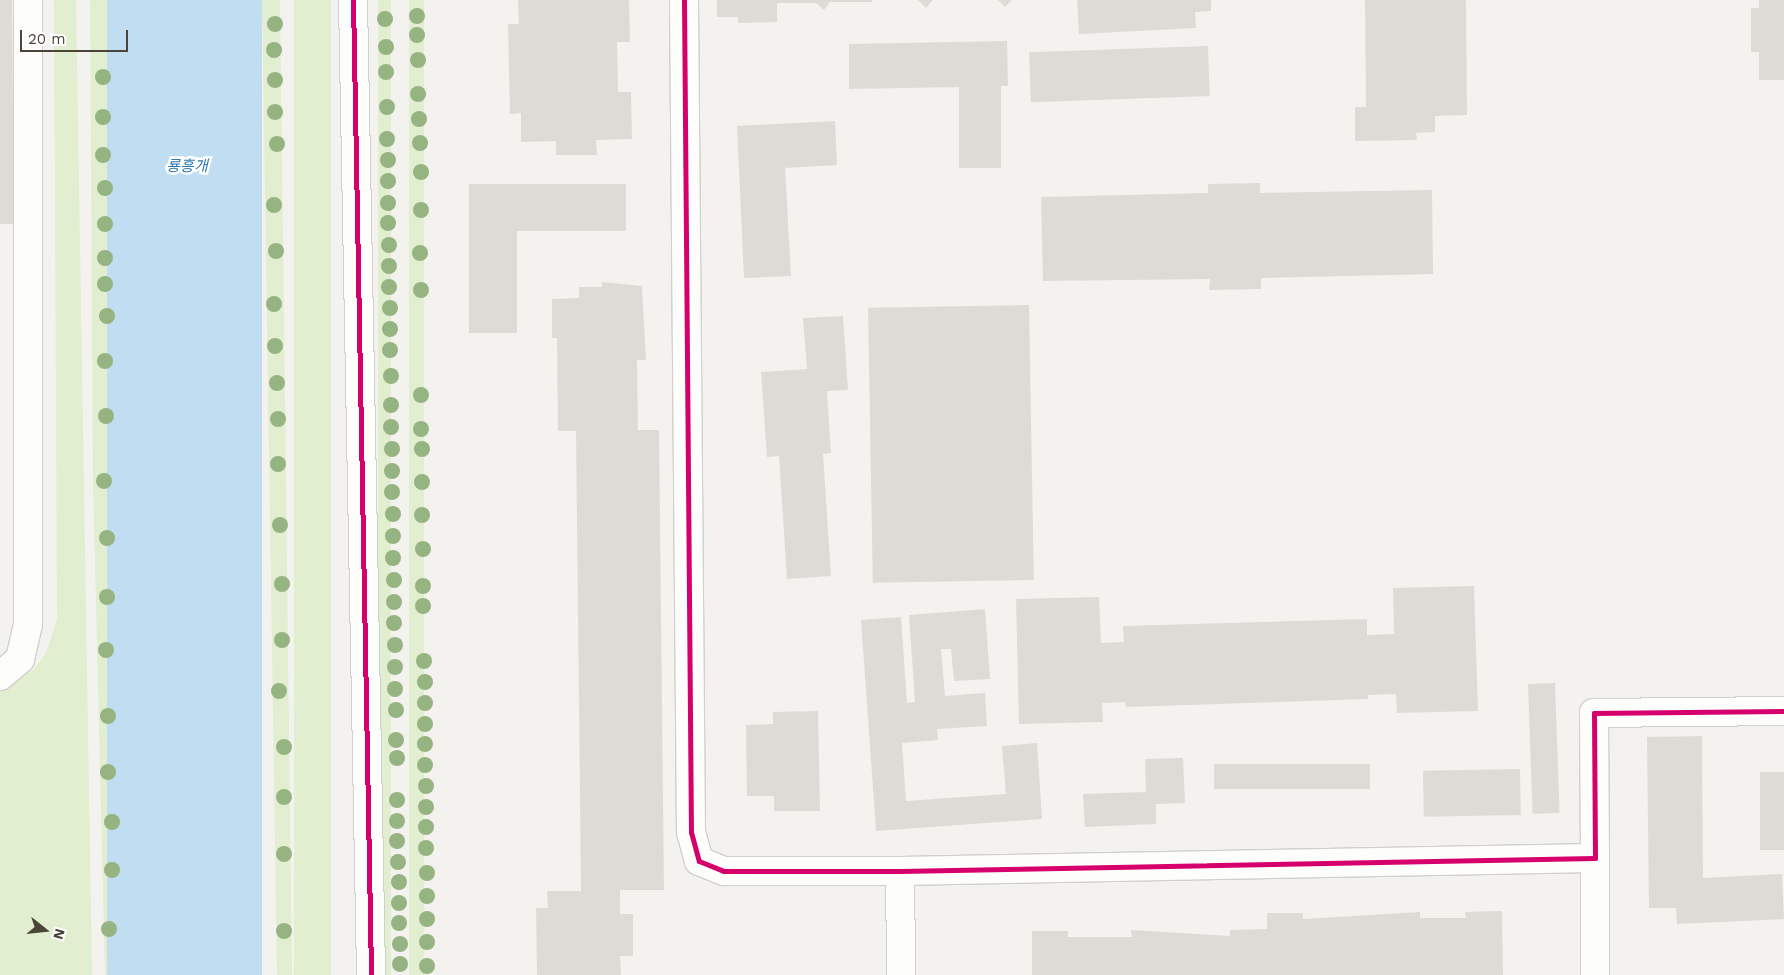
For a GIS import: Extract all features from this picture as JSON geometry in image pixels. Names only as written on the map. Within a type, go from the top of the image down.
[{"type":"street","points":[[0,676],[20,659],[28,625],[28,0]]},
{"type":"street","points":[[353,0],[371,975]]},
{"type":"street","points":[[684,0],[691,832],[699,862],[724,871],[900,871],[1596,858]]},
{"type":"street","points":[[1596,975],[1594,713],[1784,711]]},
{"type":"street","points":[[900,871],[901,975]]},
{"type":"green space","points":[[54,0],[76,0],[92,975],[0,975],[0,682],[32,671],[46,653],[57,619]]},
{"type":"green space","points":[[90,0],[107,0],[124,975],[105,975],[93,482]]},
{"type":"green space","points":[[262,0],[280,0],[292,975],[277,975]]},
{"type":"green space","points":[[294,0],[331,0],[331,975],[294,975]]},
{"type":"green space","points":[[378,0],[391,0],[391,975],[378,975]]},
{"type":"green space","points":[[409,0],[424,0],[424,975],[409,975]]},
{"type":"water","name":"룡흥개","points":[[107,0],[262,0],[262,975],[107,975]]},
{"type":"building","points":[[0,0],[12,0],[14,224],[0,224]]},
{"type":"building","points":[[518,0],[629,0],[630,42],[617,42],[618,92],[631,92],[632,139],[596,140],[597,155],[556,155],[556,141],[521,142],[521,113],[510,114],[508,24],[519,24]]},
{"type":"building","points":[[717,0],[872,0],[872,2],[830,2],[824,10],[816,3],[777,3],[777,22],[738,23],[738,17],[717,17]]},
{"type":"building","points":[[918,0],[933,0],[926,8]]},
{"type":"building","points":[[998,0],[1012,0],[1005,7]]},
{"type":"building","points":[[1077,0],[1211,0],[1211,11],[1195,12],[1196,28],[1079,34]]},
{"type":"building","points":[[1365,0],[1466,0],[1467,115],[1435,116],[1435,132],[1416,133],[1417,140],[1355,141],[1355,107],[1366,107]]},
{"type":"building","points":[[1759,0],[1784,0],[1784,80],[1759,80],[1759,52],[1751,52],[1751,8],[1759,8]]},
{"type":"building","points":[[1007,41],[1008,86],[1001,86],[1001,168],[959,168],[959,87],[849,89],[849,44]]},
{"type":"building","points":[[1208,46],[1210,96],[1031,102],[1029,52]]},
{"type":"building","points":[[835,121],[837,165],[785,168],[791,276],[744,278],[737,126]]},
{"type":"building","points":[[1260,183],[1260,193],[1432,190],[1433,274],[1261,278],[1261,289],[1209,290],[1210,279],[1043,281],[1041,197],[1208,193],[1208,184]]},
{"type":"building","points":[[469,184],[626,184],[626,231],[517,231],[517,333],[469,333]]},
{"type":"building","points":[[602,282],[642,286],[646,360],[637,360],[638,430],[659,430],[664,890],[620,890],[620,914],[633,914],[633,956],[620,956],[621,975],[537,975],[536,908],[548,908],[547,891],[581,891],[576,431],[558,431],[557,338],[552,338],[552,299],[579,298],[579,287],[602,287]]},
{"type":"building","points":[[1029,305],[1034,580],[873,583],[868,308]]},
{"type":"building","points":[[843,316],[848,390],[827,391],[831,453],[823,454],[831,576],[787,579],[779,456],[767,457],[761,372],[807,369],[803,318]]},
{"type":"building","points":[[1474,586],[1478,711],[1397,713],[1396,694],[1368,695],[1368,699],[1126,707],[1125,702],[1102,703],[1103,722],[1019,724],[1016,599],[1099,597],[1101,643],[1124,642],[1123,626],[1367,619],[1367,635],[1394,634],[1393,588]]},
{"type":"building","points":[[985,609],[990,679],[954,681],[951,649],[941,649],[945,696],[985,693],[987,726],[937,729],[938,740],[902,743],[906,801],[1006,794],[1002,746],[1037,743],[1042,819],[876,831],[861,620],[901,617],[907,703],[915,702],[909,615]]},
{"type":"building","points":[[1555,683],[1560,813],[1533,814],[1528,684]]},
{"type":"building","points":[[818,711],[820,811],[774,811],[774,796],[747,796],[746,725],[773,724],[773,712]]},
{"type":"building","points":[[1702,736],[1703,878],[1782,874],[1784,919],[1677,924],[1676,908],[1649,908],[1647,737]]},
{"type":"building","points":[[1183,758],[1185,803],[1156,804],[1156,824],[1085,827],[1083,794],[1146,792],[1145,759]]},
{"type":"building","points":[[1214,764],[1370,764],[1370,789],[1214,789]]},
{"type":"building","points":[[1520,769],[1521,815],[1424,817],[1423,771]]},
{"type":"building","points":[[1760,772],[1784,772],[1784,850],[1760,850]]},
{"type":"building","points":[[1502,911],[1503,975],[1032,975],[1032,931],[1068,931],[1068,937],[1132,937],[1131,930],[1230,936],[1230,930],[1267,929],[1267,913],[1303,913],[1303,919],[1420,912],[1420,918],[1466,918],[1465,912]]},
{"type":"cycle path","points":[[353,0],[371,975]]},
{"type":"cycle path","points":[[684,0],[691,832],[699,861],[724,871],[900,871],[1595,858],[1594,713],[1784,711]]}]
